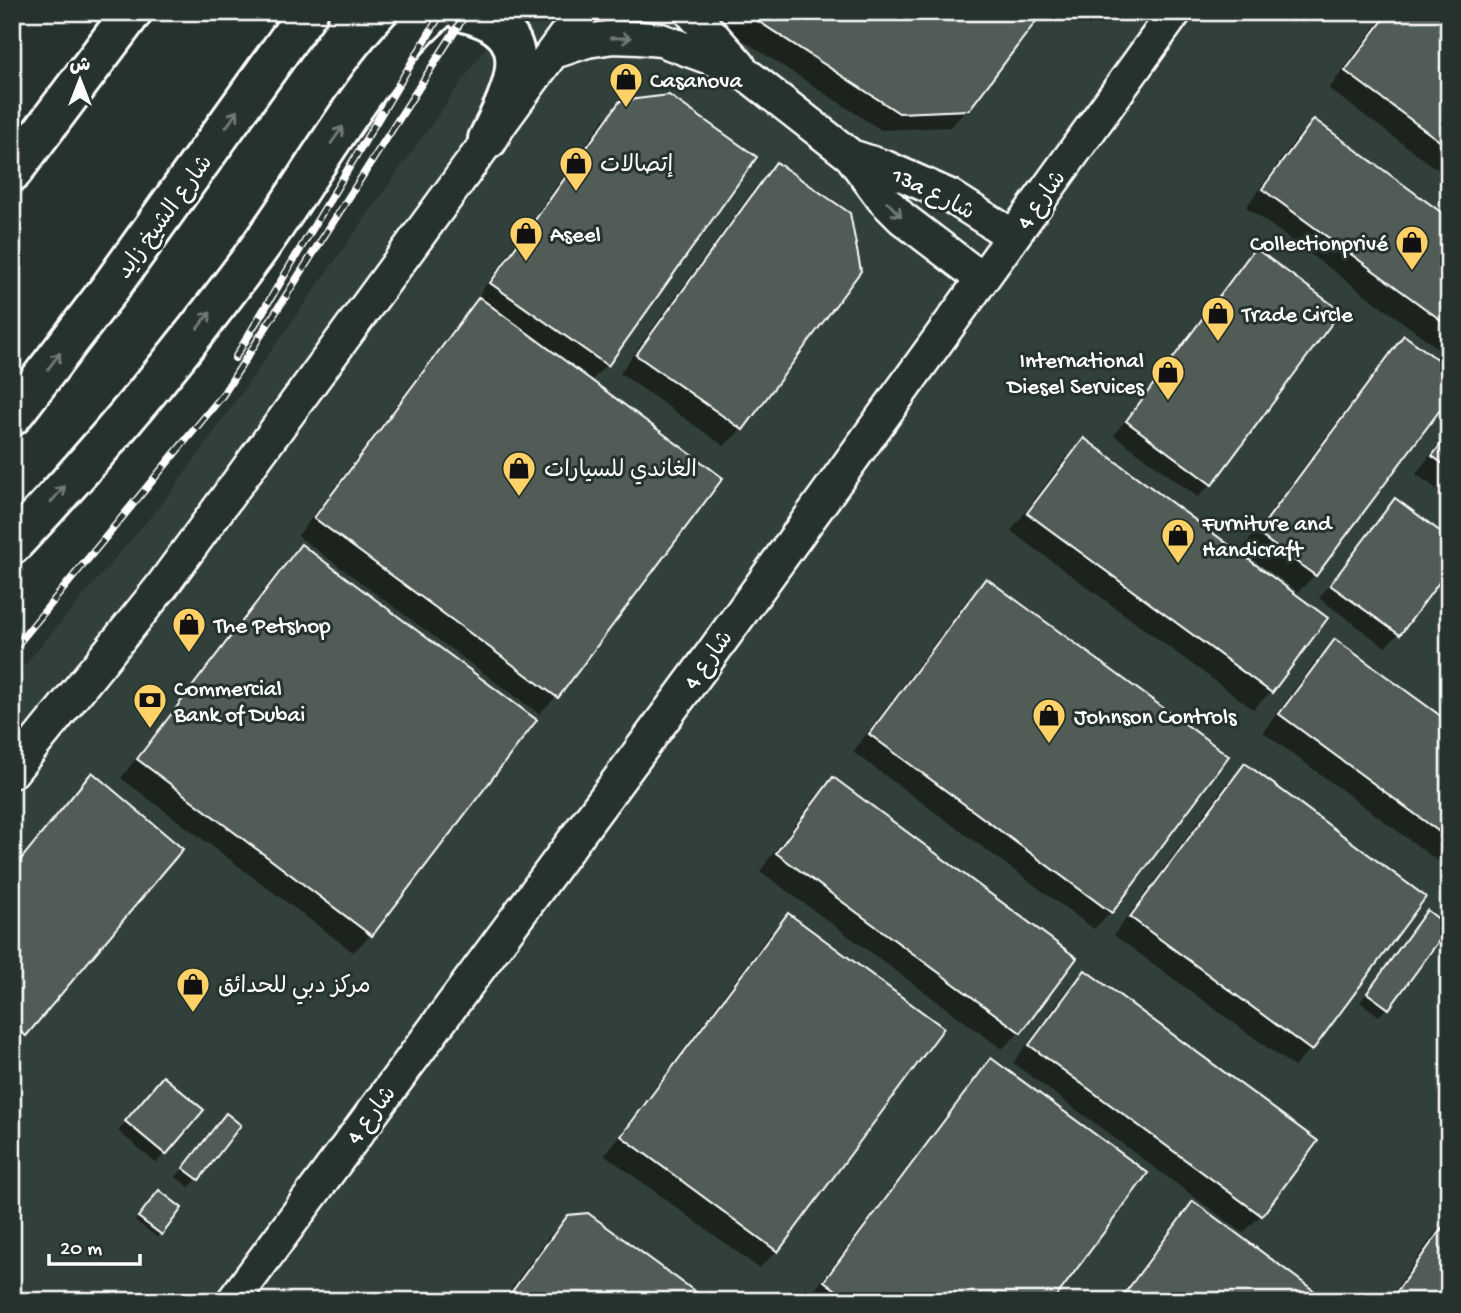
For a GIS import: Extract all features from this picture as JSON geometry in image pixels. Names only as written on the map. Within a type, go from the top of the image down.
[{"type":"highway","name":"شارع الشيخ زايد","points":[[12,416],[118,277],[308,12]]},
{"type":"highway","points":[[12,545],[87,461],[201,324],[255,253],[379,73],[435,12]]},
{"type":"highway","points":[[464,12],[490,21],[505,32],[517,62],[508,100],[488,139]]},
{"type":"highway","points":[[12,172],[130,14]]},
{"type":"street","points":[[12,772],[162,586],[582,12]]},
{"type":"street","name":"13a شارع","points":[[691,12],[750,77],[851,156],[902,218],[982,279]]},
{"type":"street","name":"شارع 4","points":[[242,1294],[705,663],[1175,12]]},
{"type":"street","name":"13a شارع","points":[[554,52],[587,41],[613,37],[661,40],[707,55],[750,77]]},
{"type":"street","name":"13a شارع","points":[[851,156],[885,167],[950,195],[1013,236]]},
{"type":"shaded area","points":[[511,12],[1449,12],[1449,1301],[12,1301],[12,680],[170,494]]},
{"type":"building","points":[[744,12],[1043,12],[969,110],[899,113]]},
{"type":"building","points":[[1389,12],[1449,12],[1449,148],[1345,71]]},
{"type":"building","points":[[669,95],[757,157],[608,366],[490,283],[620,101]]},
{"type":"building","name":"Collectionprivé","points":[[1314,119],[1449,218],[1449,326],[1262,189]]},
{"type":"building","points":[[776,162],[850,213],[861,271],[743,430],[636,355]]},
{"type":"building","points":[[1255,248],[1341,311],[1212,485],[1126,421]]},
{"type":"building","name":"الغاندي للسيارات","points":[[479,297],[723,478],[558,698],[314,518]]},
{"type":"building","points":[[1404,335],[1449,368],[1449,398],[1316,576],[1257,533]]},
{"type":"building","points":[[1449,433],[1449,468],[1432,456]]},
{"type":"building","name":"Furniture and Handicraft","points":[[1084,438],[1328,618],[1272,693],[1027,513]]},
{"type":"building","points":[[1395,498],[1449,538],[1449,569],[1400,635],[1330,585]]},
{"type":"building","points":[[301,544],[537,720],[372,936],[137,759]]},
{"type":"building","name":"Johnson Controls","points":[[986,578],[1229,756],[1112,913],[869,734]]},
{"type":"building","points":[[1335,639],[1449,722],[1449,839],[1279,714]]},
{"type":"building","points":[[1245,763],[1426,897],[1312,1051],[1130,917]]},
{"type":"building","points":[[92,772],[183,849],[26,1036],[12,1025],[12,870]]},
{"type":"building","points":[[833,777],[1077,958],[1021,1033],[776,853]]},
{"type":"building","points":[[1427,910],[1449,927],[1389,1009],[1367,993]]},
{"type":"building","points":[[788,913],[944,1028],[778,1252],[621,1136]]},
{"type":"building","points":[[1085,970],[1318,1141],[1262,1216],[1029,1045]]},
{"type":"building","points":[[991,1058],[1148,1173],[1053,1301],[851,1301],[824,1281]]},
{"type":"building","points":[[163,1076],[204,1110],[166,1155],[125,1121]]},
{"type":"building","points":[[226,1113],[241,1125],[199,1180],[183,1168]]},
{"type":"building","points":[[159,1190],[182,1208],[162,1235],[138,1217]]},
{"type":"building","points":[[1193,1201],[1328,1301],[1119,1301]]},
{"type":"building","points":[[588,1213],[708,1301],[505,1301],[568,1215]]},
{"type":"building","points":[[1449,1218],[1449,1301],[1390,1301]]},
{"type":"railway","points":[[235,358],[442,12]]},
{"type":"railway","points":[[12,651],[222,396],[467,12]]},
{"type":"place","name":"Casanova","points":[[626,109]]},
{"type":"place","name":"إتصالات","points":[[576,193]]},
{"type":"place","name":"Aseel","points":[[526,263]]},
{"type":"place","name":"Collectionprivé","points":[[1412,272]]},
{"type":"place","name":"Trade Circle","points":[[1218,343]]},
{"type":"place","name":"International Diesel Services","points":[[1168,402]]},
{"type":"place","name":"الغاندي للسيارات","points":[[519,498]]},
{"type":"place","name":"Furniture and Handicraft","points":[[1178,565]]},
{"type":"place","name":"The Petshop","points":[[189,654]]},
{"type":"place","name":"Commercial Bank of Dubai","points":[[150,730]]},
{"type":"place","name":"Johnson Controls","points":[[1049,745]]},
{"type":"place","name":"مركز دبي للحدائق","points":[[193,1014]]}]
